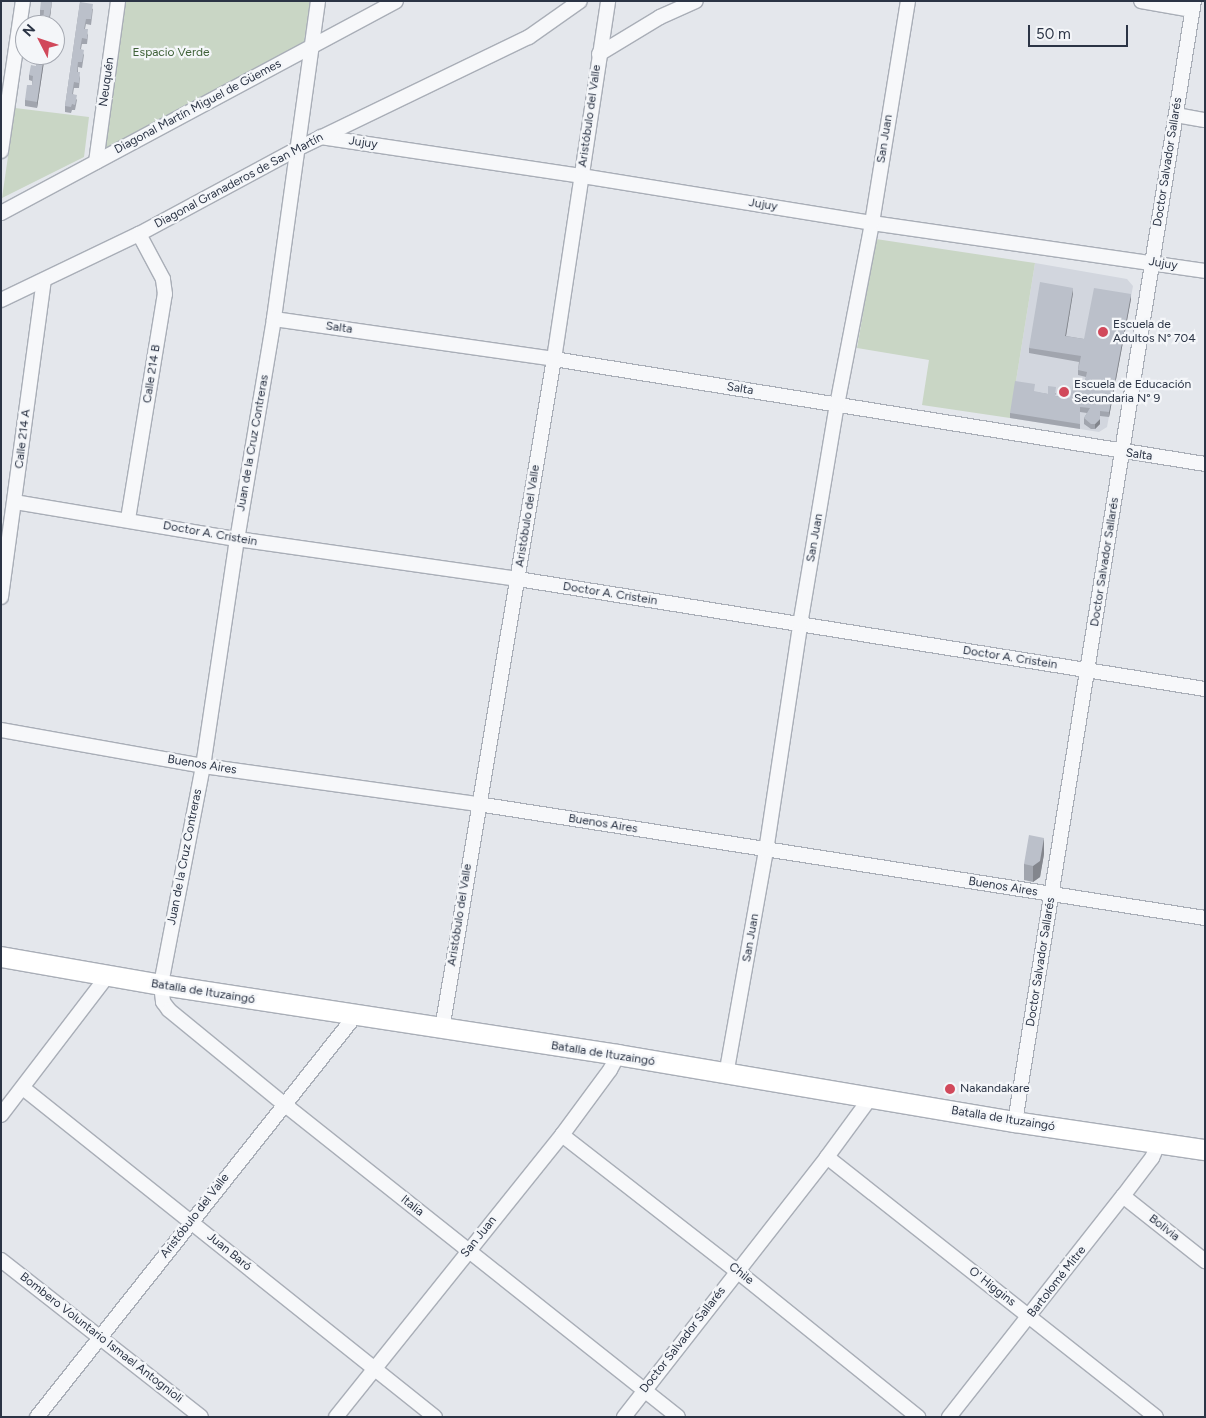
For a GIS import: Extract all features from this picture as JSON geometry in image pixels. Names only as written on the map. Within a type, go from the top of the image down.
[{"type":"main road","name":"Batalla de Ituzaingó","points":[[1,957],[161,986],[618,1055],[726,1075],[871,1096],[1015,1122],[1205,1150]]},
{"type":"street","points":[[1,151],[23,1]]},
{"type":"street","name":"Neuquén","points":[[96,162],[118,1]]},
{"type":"street","name":"Juan de la Cruz Contreras","points":[[161,986],[203,766],[236,539],[274,319],[299,148],[310,46],[318,1]]},
{"type":"street","name":"Diagonal Martín Miguel de Güemes","points":[[1,213],[396,1]]},
{"type":"street","name":"Diagonal Granaderos de San Martín","points":[[1,300],[139,234],[321,137],[529,37],[580,1]]},
{"type":"street","name":"Aristóbulo del Valle","points":[[442,1029],[478,804],[518,579],[554,359],[608,1]]},
{"type":"street","points":[[599,54],[660,17],[696,1]]},
{"type":"street","name":"San Juan","points":[[726,1075],[766,851],[800,625],[837,405],[872,223],[908,1]]},
{"type":"street","points":[[1141,1],[1193,6]]},
{"type":"street","name":"Doctor Salvador Sallarés","points":[[1015,1122],[1193,6]]},
{"type":"street","points":[[1176,115],[1205,120]]},
{"type":"street","name":"Jujuy","points":[[321,137],[582,176],[872,223],[1205,270]]},
{"type":"street","name":"Calle 214 B","points":[[128,519],[165,294],[163,279],[139,234]]},
{"type":"street","name":"Calle 214 A","points":[[1,598],[44,280]]},
{"type":"street","name":"Salta","points":[[274,319],[554,359],[1205,464]]},
{"type":"street","name":"Doctor A. Cristein","points":[[15,502],[128,519],[236,539],[518,579],[1205,689]]},
{"type":"street","name":"Buenos Aires","points":[[1,730],[203,766],[478,804],[766,851],[1205,918]]},
{"type":"street","points":[[1,1115],[108,975]]},
{"type":"street","name":"Italia","points":[[161,986],[163,1002],[169,1010],[284,1104],[678,1417]]},
{"type":"street","name":"Aristóbulo del Valle","points":[[38,1417],[354,1016]]},
{"type":"street","name":"San Juan","points":[[336,1417],[468,1250],[562,1136],[610,1070],[618,1055]]},
{"type":"street","name":"Juan Baró","points":[[23,1088],[435,1417]]},
{"type":"street","name":"Doctor Salvador Sallarés","points":[[624,1417],[827,1157],[871,1096]]},
{"type":"street","name":"Chile","points":[[562,1136],[737,1271],[918,1417]]},
{"type":"street","name":"Bartolomé Mitre","points":[[949,1417],[1123,1196],[1152,1158],[1159,1142]]},
{"type":"street","name":"O' Higgins","points":[[827,1157],[1156,1417]]},
{"type":"street","name":"Bolivia","points":[[1123,1196],[1205,1261]]},
{"type":"street","name":"Bombero Voluntario Ismael Antognioli","points":[[1,1260],[201,1417]]},
{"type":"shaded area","points":[[1035,263],[1127,279],[1133,286],[1107,427],[1099,432],[1010,418]]},
{"type":"green space","name":"Espacio Verde","points":[[125,1],[310,1],[304,42],[103,151]]},
{"type":"green space","points":[[15,108],[89,117],[84,157],[2,198]]},
{"type":"green space","points":[[876,239],[1035,263],[1010,418],[922,405],[929,360],[857,348]]},
{"type":"building","points":[[41,1],[52,1],[50,15],[44,15],[44,10],[40,10]]},
{"type":"building","points":[[80,2],[93,4],[91,19],[86,19],[84,29],[88,29],[87,39],[82,38],[80,49],[84,50],[82,62],[78,62],[77,72],[80,72],[79,83],[74,82],[72,94],[77,95],[75,105],[72,104],[71,107],[65,106]]},
{"type":"building","points":[[31,65],[43,65],[37,102],[25,100],[27,85],[32,85],[33,76],[29,75]]},
{"type":"building","points":[[1040,282],[1073,288],[1065,336],[1084,339],[1094,288],[1131,294],[1109,412],[1100,411],[1100,419],[1095,424],[1091,424],[1084,418],[1090,408],[1080,407],[1080,424],[1010,413],[1015,381],[1035,384],[1034,391],[1048,394],[1048,386],[1056,387],[1055,396],[1070,398],[1073,383],[1084,385],[1087,372],[1078,370],[1081,356],[1029,348]]},
{"type":"building","points":[[1029,835],[1044,838],[1040,861],[1033,866],[1024,864]]},
{"type":"place","name":"Escuela de Adultos N° 704","points":[[1103,332]]},
{"type":"place","name":"Escuela de Educación Secundaria N° 9","points":[[1064,392]]},
{"type":"place","name":"Nakandakare","points":[[950,1089]]}]
